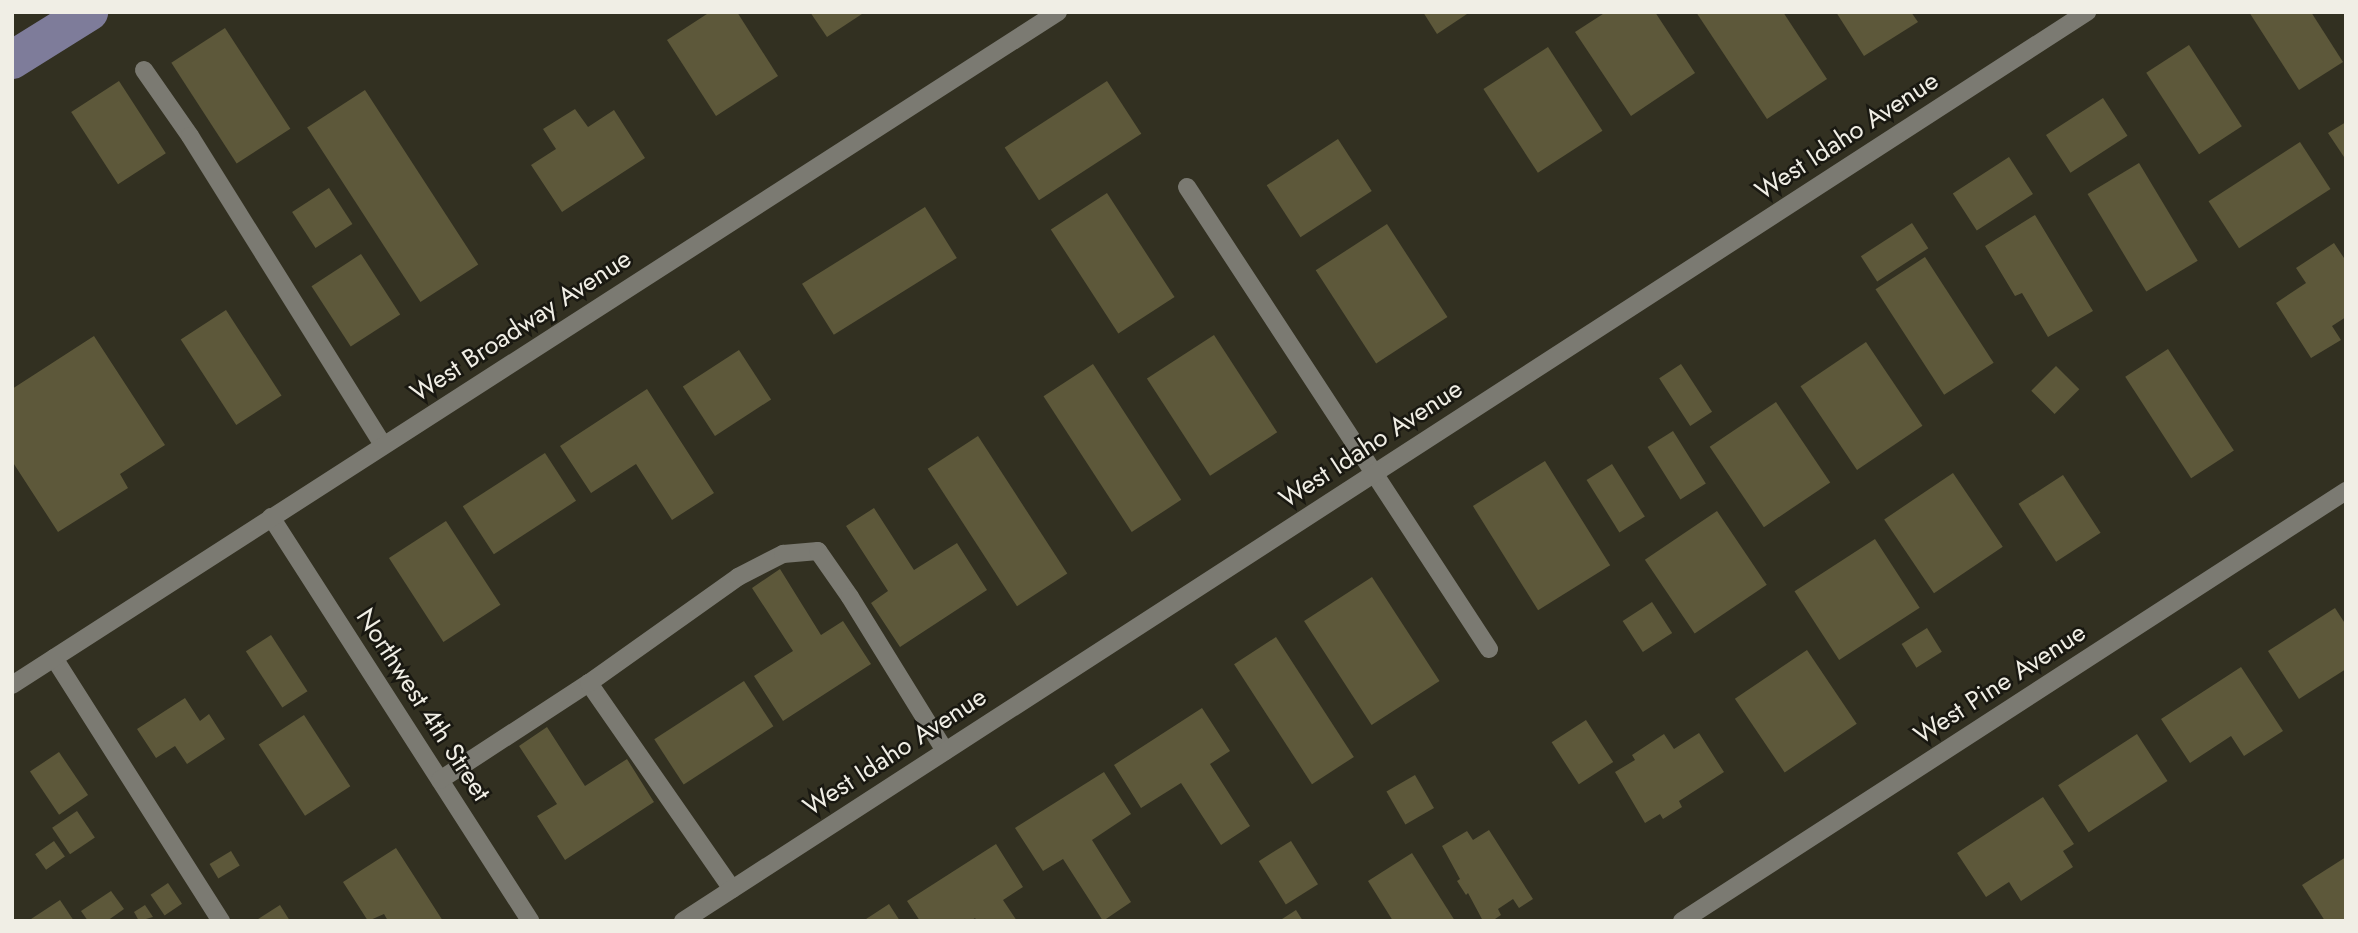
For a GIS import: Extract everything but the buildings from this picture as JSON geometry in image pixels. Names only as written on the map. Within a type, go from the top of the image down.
[{"type":"street","name":"West Broadway Avenue","points":[[12,685],[1058,12]]},
{"type":"street","name":"West Idaho Avenue","points":[[683,921],[2087,12]]},
{"type":"street","points":[[144,70],[190,136],[383,445]]},
{"type":"street","points":[[1187,187],[1376,472],[1489,649]]},
{"type":"street","name":"West Pine Avenue","points":[[1682,921],[2346,491]]},
{"type":"street","name":"Northwest 4th Street","points":[[271,517],[530,921]]},
{"type":"street","points":[[440,780],[589,683],[738,577],[783,554],[818,551],[858,609],[945,751]]},
{"type":"street","points":[[54,658],[222,921]]},
{"type":"street","points":[[589,683],[732,888]]},
{"type":"waterway","points":[[12,60],[89,12]]}]
